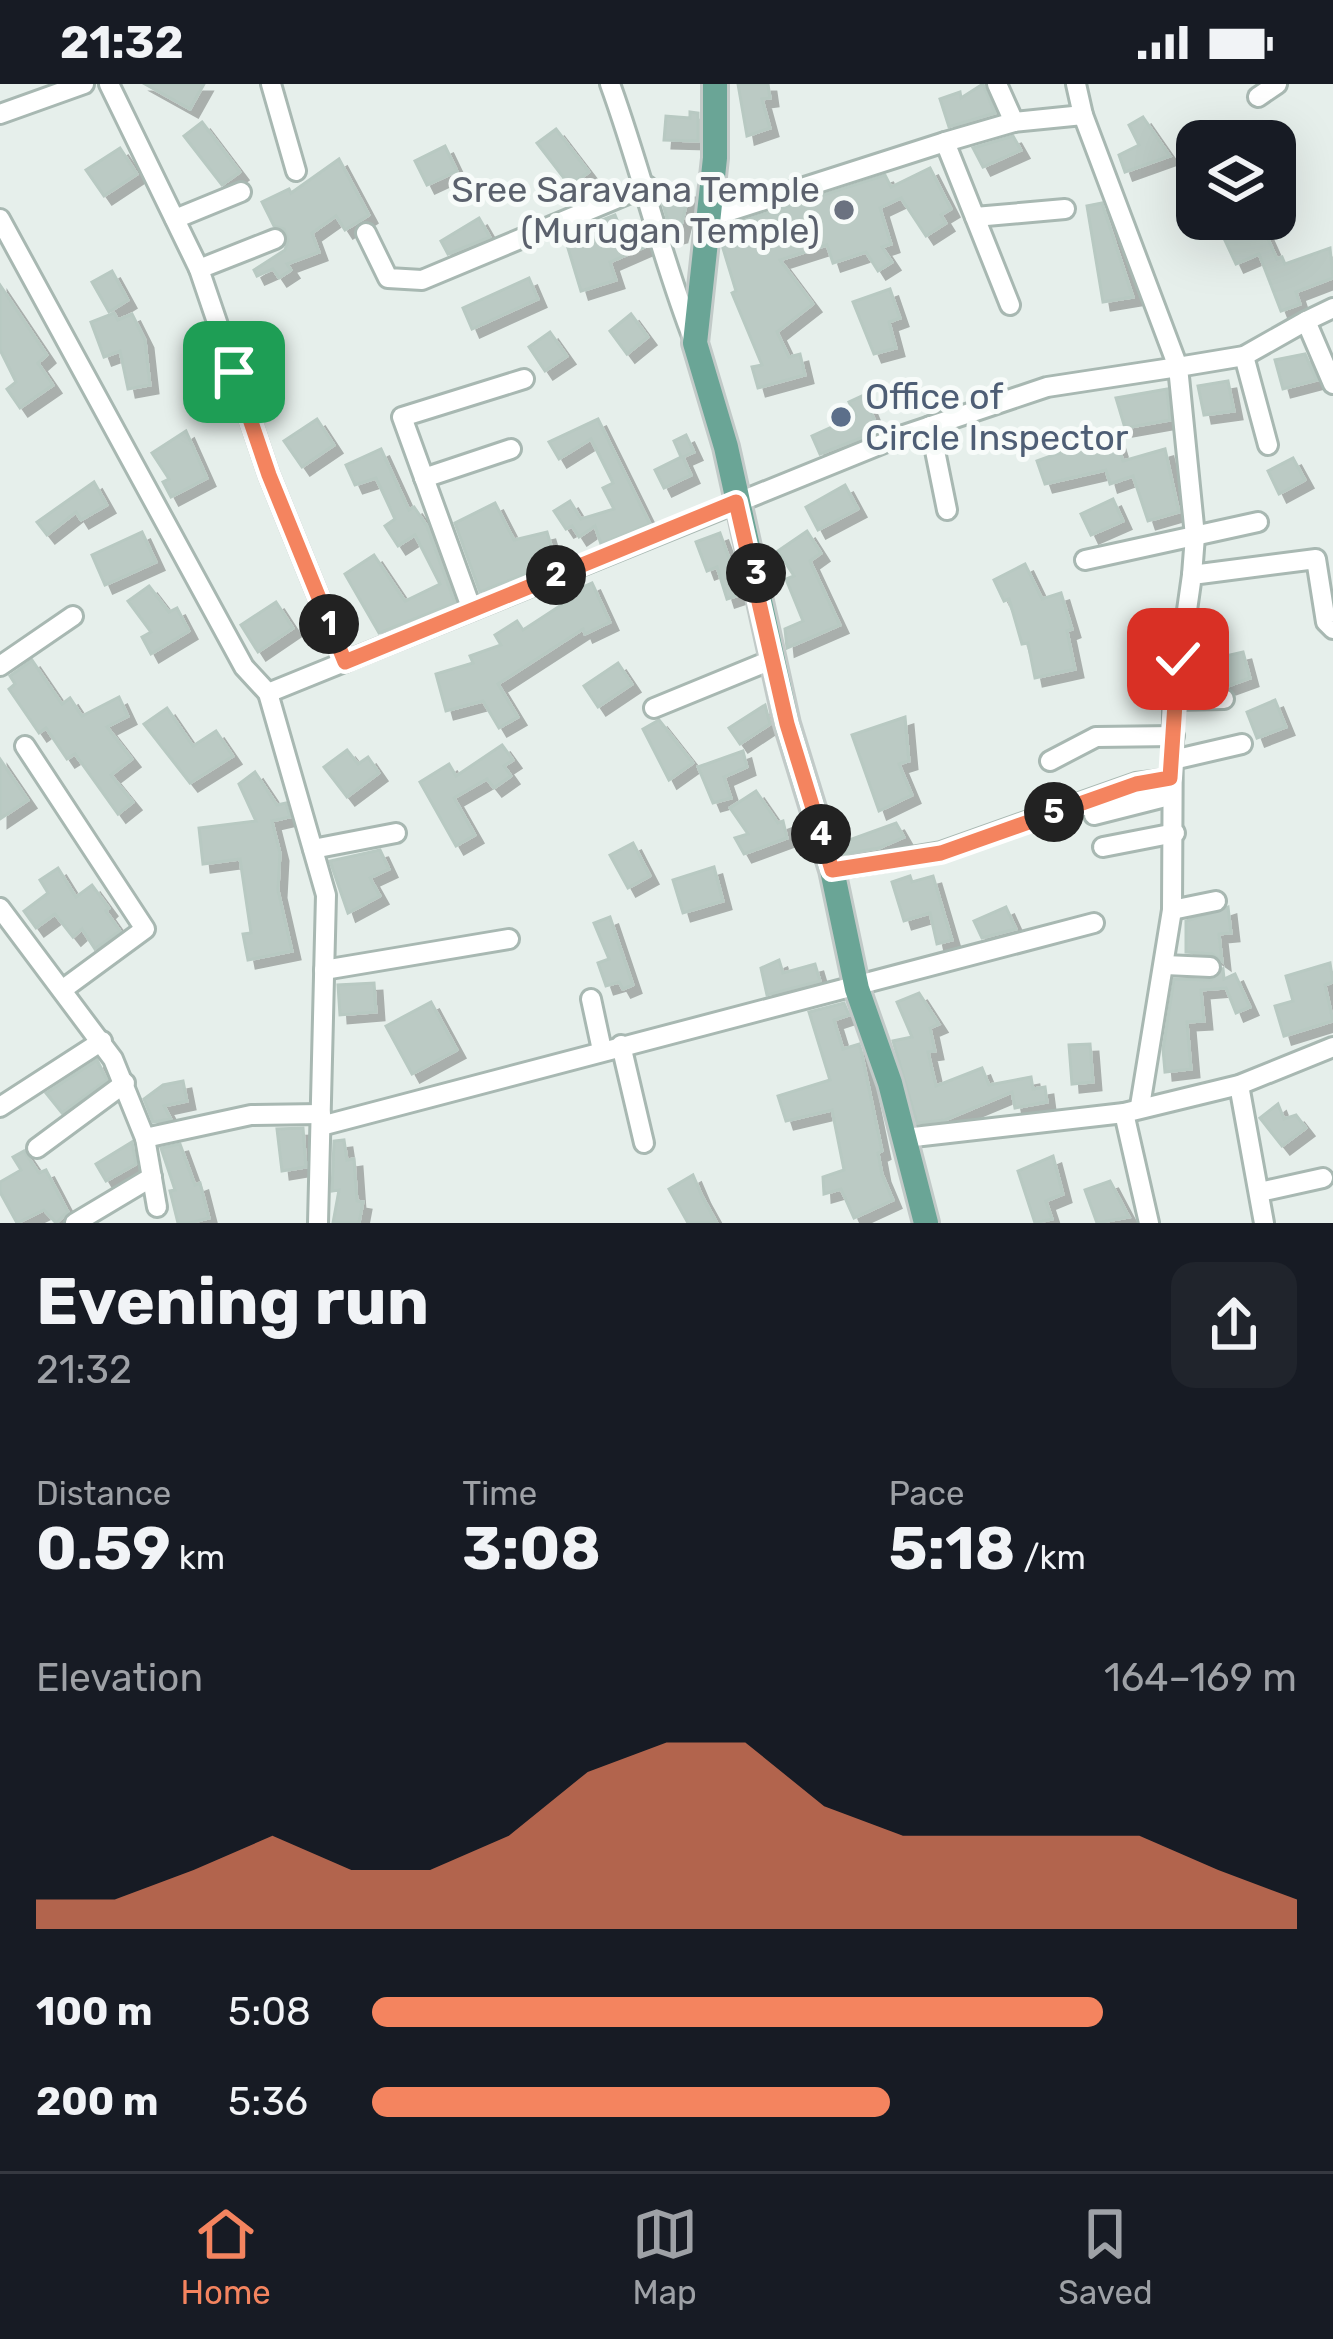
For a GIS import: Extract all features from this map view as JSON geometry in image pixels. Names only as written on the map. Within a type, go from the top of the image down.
[{"type":"main road","points":[[715,84],[709,218],[695,343],[787,724],[832,870],[857,989],[926,1223]]},
{"type":"street","points":[[0,114],[84,84]]},
{"type":"street","points":[[109,84],[199,269],[269,475],[345,662]]},
{"type":"street","points":[[271,84],[296,171]]},
{"type":"street","points":[[610,84],[647,186],[662,261],[695,343]]},
{"type":"street","points":[[997,84],[1014,122]]},
{"type":"street","points":[[1076,84],[1083,115],[1178,367],[1195,536],[1174,700],[1170,778],[1175,833],[1168,880],[1172,910],[1165,965],[1132,1110],[1149,1223]]},
{"type":"street","points":[[1258,97],[1277,84]]},
{"type":"street","points":[[709,218],[1014,122],[1083,115]]},
{"type":"street","points":[[945,142],[1010,305]]},
{"type":"street","points":[[366,233],[388,278],[422,280],[647,186]]},
{"type":"street","points":[[175,219],[241,192]]},
{"type":"street","points":[[975,217],[1065,209]]},
{"type":"street","points":[[0,219],[244,667],[268,693],[326,895],[318,1223]]},
{"type":"street","points":[[199,269],[275,239]]},
{"type":"street","points":[[268,693],[930,427],[1046,387],[1244,356],[1333,308]]},
{"type":"street","points":[[1306,321],[1333,384]]},
{"type":"street","points":[[1244,356],[1268,446]]},
{"type":"street","points":[[472,610],[402,417],[524,380]]},
{"type":"street","points":[[930,427],[947,510]]},
{"type":"street","points":[[424,478],[511,449]]},
{"type":"street","points":[[1085,560],[1258,522]]},
{"type":"street","points":[[1192,575],[1316,560],[1326,622],[1333,629]]},
{"type":"street","points":[[0,666],[73,616]]},
{"type":"street","points":[[654,708],[774,659]]},
{"type":"street","points":[[1174,700],[1223,699]]},
{"type":"street","points":[[1050,760],[1096,737],[1174,736]]},
{"type":"street","points":[[1094,814],[1243,744]]},
{"type":"street","points":[[25,746],[145,928],[62,990]]},
{"type":"street","points":[[832,870],[941,853],[1136,784],[1170,778]]},
{"type":"street","points":[[313,849],[396,833]]},
{"type":"street","points":[[1103,847],[1175,833]]},
{"type":"street","points":[[1172,910],[1216,902]]},
{"type":"street","points":[[0,908],[102,1041],[125,1083],[145,1138],[157,1207]]},
{"type":"street","points":[[145,1138],[251,1114],[321,1120],[857,989],[1094,923]]},
{"type":"street","points":[[324,970],[509,939]]},
{"type":"street","points":[[1165,965],[1210,967]]},
{"type":"street","points":[[591,999],[644,1143]]},
{"type":"street","points":[[0,1107],[102,1041]]},
{"type":"street","points":[[904,1138],[1132,1110],[1239,1084],[1333,1047]]},
{"type":"street","points":[[38,1148],[125,1083]]},
{"type":"street","points":[[1239,1084],[1264,1223]]},
{"type":"street","points":[[76,1223],[152,1177]]},
{"type":"street","points":[[1260,1192],[1323,1178]]},
{"type":"building","points":[[145,84],[204,84],[190,109]]},
{"type":"building","points":[[738,84],[768,84],[770,98],[762,99],[770,128],[747,136]]},
{"type":"building","points":[[983,84],[995,113],[949,127],[940,99],[960,92],[961,98]]},
{"type":"building","points":[[690,112],[698,113],[698,141],[664,140],[666,116],[690,118]]},
{"type":"building","points":[[1143,117],[1170,156],[1125,172],[1119,155],[1139,145],[1129,125]]},
{"type":"building","points":[[202,122],[240,172],[222,185],[184,136]]},
{"type":"building","points":[[556,129],[589,172],[570,186],[537,143]]},
{"type":"building","points":[[1013,136],[1021,150],[983,167],[973,148]]},
{"type":"building","points":[[445,146],[457,171],[427,185],[415,161]]},
{"type":"building","points":[[120,148],[137,174],[104,196],[86,170]]},
{"type":"building","points":[[339,159],[369,215],[345,230],[336,216],[312,233],[319,252],[287,264],[291,270],[279,278],[273,269],[257,276],[254,270],[285,250],[288,240],[284,229],[274,226],[262,202],[289,189],[291,193]]},
{"type":"building","points":[[930,168],[951,209],[941,215],[946,223],[926,236],[901,198],[880,208],[891,244],[882,247],[892,262],[878,271],[866,252],[833,263],[827,245],[780,260],[813,304],[777,332],[789,357],[800,354],[805,375],[758,388],[752,367],[762,365],[732,293],[736,291],[722,245],[724,227],[885,175],[891,187]]},
{"type":"building","points":[[659,190],[690,190],[679,234],[672,236]]},
{"type":"building","points":[[1102,203],[1133,297],[1103,302],[1087,206]]},
{"type":"building","points":[[615,215],[623,235],[641,227],[647,246],[610,262],[616,280],[581,291],[564,235]]},
{"type":"building","points":[[479,218],[490,237],[448,254],[441,241]]},
{"type":"building","points":[[1225,240],[1268,240],[1277,259],[1282,257],[1285,264],[1330,248],[1333,278],[1296,292],[1300,304],[1281,311],[1259,254],[1236,264]]},
{"type":"building","points":[[112,271],[128,300],[109,312],[92,282]]},
{"type":"building","points":[[529,278],[538,299],[472,329],[463,308]]},
{"type":"building","points":[[0,285],[47,355],[38,363],[53,385],[20,408],[7,389],[16,382],[0,350]]},
{"type":"building","points":[[890,289],[900,318],[889,322],[896,348],[874,354],[853,302]]},
{"type":"building","points":[[114,313],[118,320],[132,314],[145,340],[150,385],[128,389],[120,351],[104,357],[91,322]]},
{"type":"building","points":[[631,314],[648,337],[627,354],[610,331]]},
{"type":"building","points":[[550,332],[567,356],[545,371],[529,347]]},
{"type":"building","points":[[1305,354],[1317,380],[1283,389],[1275,360]]},
{"type":"building","points":[[1228,381],[1234,411],[1204,415],[1198,386]]},
{"type":"building","points":[[1167,389],[1170,420],[1125,428],[1116,398]]},
{"type":"building","points":[[864,395],[879,431],[820,454],[812,436],[856,416],[849,402]]},
{"type":"building","points":[[317,419],[334,445],[302,467],[284,441]]},
{"type":"building","points":[[598,419],[650,524],[601,544],[595,526],[579,537],[572,526],[566,529],[554,511],[570,501],[581,519],[614,509],[603,488],[613,483],[591,439],[559,459],[549,442]]},
{"type":"building","points":[[186,431],[207,478],[171,497],[163,482],[169,479],[152,453]]},
{"type":"building","points":[[1089,432],[1092,442],[1115,435],[1123,461],[1165,449],[1179,512],[1148,521],[1133,476],[1110,484],[1106,470],[1045,484],[1037,461],[1062,452],[1059,443]]},
{"type":"building","points":[[686,435],[694,452],[683,457],[691,475],[664,488],[655,470],[681,457],[674,441]]},
{"type":"building","points":[[381,449],[409,510],[414,507],[427,526],[455,603],[379,633],[345,574],[374,555],[405,601],[440,584],[415,535],[398,546],[385,526],[395,519],[376,478],[355,485],[346,465]]},
{"type":"building","points":[[1293,458],[1305,480],[1279,494],[1268,471]]},
{"type":"building","points":[[94,482],[107,505],[81,520],[76,512],[47,535],[37,522]]},
{"type":"building","points":[[845,485],[858,509],[818,530],[806,507]]},
{"type":"building","points":[[1113,499],[1123,521],[1091,535],[1081,514]]},
{"type":"building","points":[[495,503],[514,540],[547,532],[556,562],[480,592],[455,523]]},
{"type":"building","points":[[807,531],[821,553],[810,561],[840,625],[787,648],[785,629],[803,621],[786,579],[794,576],[778,551]]},
{"type":"building","points":[[142,532],[156,562],[105,585],[92,555]]},
{"type":"building","points":[[720,533],[742,594],[727,599],[717,567],[707,571],[696,542]]},
{"type":"building","points":[[1025,564],[1042,599],[1061,593],[1072,629],[1067,631],[1075,669],[1035,678],[1028,643],[1022,644],[1009,599],[1004,601],[994,580]]},
{"type":"building","points":[[592,583],[610,622],[585,634],[583,629],[498,684],[518,717],[499,728],[483,701],[446,711],[436,674],[473,663],[470,656],[501,645],[495,635],[517,621],[523,630],[569,600],[566,595]]},
{"type":"building","points":[[149,586],[169,612],[177,608],[189,631],[151,654],[142,637],[151,632],[128,601]]},
{"type":"building","points":[[276,602],[293,628],[258,652],[241,625]]},
{"type":"building","points":[[1243,652],[1250,678],[1228,686],[1206,686],[1199,662]]},
{"type":"building","points":[[32,660],[62,704],[70,698],[82,716],[119,697],[128,716],[107,727],[132,759],[111,775],[133,802],[118,814],[75,754],[67,759],[46,728],[39,733],[9,689],[15,684],[10,676]]},
{"type":"building","points":[[618,663],[632,684],[598,707],[584,686]]},
{"type":"building","points":[[1275,700],[1286,727],[1257,738],[1247,712]]},
{"type":"building","points":[[765,705],[770,724],[740,744],[729,728]]},
{"type":"building","points":[[167,708],[193,746],[216,731],[233,756],[190,783],[144,724]]},
{"type":"building","points":[[905,717],[909,761],[899,764],[912,795],[879,811],[852,735]]},
{"type":"building","points":[[659,720],[693,763],[669,780],[643,729]]},
{"type":"building","points":[[502,745],[513,760],[504,766],[511,776],[494,788],[487,779],[454,798],[475,835],[456,846],[420,782],[449,764],[456,776]]},
{"type":"building","points":[[347,750],[358,764],[368,757],[379,773],[347,797],[324,767]]},
{"type":"building","points":[[743,751],[747,767],[724,777],[731,798],[713,803],[698,767]]},
{"type":"building","points":[[0,759],[28,800],[0,819]]},
{"type":"building","points":[[255,772],[277,805],[286,803],[290,817],[272,821],[280,853],[278,890],[292,951],[248,960],[243,934],[251,933],[240,859],[203,864],[199,828],[256,821],[239,784]]},
{"type":"building","points":[[756,791],[778,823],[783,821],[787,838],[744,854],[735,838],[748,834],[730,808]]},
{"type":"building","points":[[896,823],[904,837],[879,848],[844,854],[841,843]]},
{"type":"building","points":[[633,843],[650,876],[628,888],[610,855]]},
{"type":"building","points":[[380,850],[389,869],[370,878],[380,896],[348,913],[330,861]]},
{"type":"building","points":[[714,867],[723,901],[683,913],[673,880]]},
{"type":"building","points":[[58,868],[76,897],[92,885],[120,931],[95,949],[82,929],[73,937],[55,914],[36,928],[24,911],[48,893],[40,880]]},
{"type":"building","points":[[910,876],[912,882],[933,876],[952,940],[937,944],[930,913],[904,921],[892,882]]},
{"type":"building","points":[[1006,907],[1016,929],[982,938],[974,921]]},
{"type":"building","points":[[1228,907],[1231,933],[1219,934],[1222,961],[1212,954],[1186,952],[1186,921]]},
{"type":"building","points":[[610,917],[633,985],[623,989],[619,982],[606,986],[598,963],[609,959],[594,923]]},
{"type":"building","points":[[779,960],[783,973],[815,964],[820,981],[767,995],[761,968]]},
{"type":"building","points":[[1330,963],[1333,982],[1325,985],[1333,1021],[1284,1036],[1275,1006],[1293,1001],[1286,976]]},
{"type":"building","points":[[1223,969],[1224,979],[1235,974],[1250,1007],[1236,1013],[1226,988],[1201,990],[1204,1021],[1187,1022],[1191,1069],[1165,1072],[1163,1049],[1174,979],[1211,980]]},
{"type":"building","points":[[374,983],[376,1012],[340,1015],[338,985]]},
{"type":"building","points":[[919,993],[939,1024],[930,1028],[935,1051],[928,1052],[936,1086],[982,1068],[989,1085],[1031,1077],[1033,1089],[1045,1087],[1047,1102],[1015,1108],[1012,1092],[945,1120],[917,1123],[893,1041],[912,1037],[897,1002]]},
{"type":"building","points":[[431,1002],[457,1050],[412,1074],[386,1026]]},
{"type":"building","points":[[844,1003],[849,1015],[834,1020],[843,1049],[859,1044],[861,1050],[882,1151],[878,1153],[882,1174],[893,1200],[854,1218],[841,1189],[824,1194],[823,1177],[844,1170],[832,1110],[786,1121],[778,1096],[830,1080],[809,1012]]},
{"type":"building","points":[[1090,1044],[1093,1082],[1072,1084],[1069,1045]]},
{"type":"building","points":[[97,1060],[107,1080],[62,1113],[46,1093]]},
{"type":"building","points":[[183,1081],[187,1101],[164,1106],[171,1119],[153,1122],[144,1099],[163,1085]]},
{"type":"building","points":[[1278,1104],[1284,1119],[1296,1115],[1306,1128],[1282,1146],[1260,1118]]},
{"type":"building","points":[[303,1128],[306,1167],[282,1171],[277,1129]]},
{"type":"building","points":[[344,1140],[347,1160],[354,1159],[357,1201],[363,1202],[359,1223],[333,1223],[339,1190],[332,1191],[334,1141]]},
{"type":"building","points":[[132,1142],[136,1164],[106,1181],[96,1164]]},
{"type":"building","points":[[180,1144],[195,1185],[200,1183],[209,1218],[190,1223],[178,1223],[170,1191],[175,1190],[161,1148]]},
{"type":"building","points":[[24,1151],[39,1173],[46,1170],[68,1212],[56,1223],[44,1210],[17,1223],[0,1192],[0,1182],[21,1170],[13,1157]]},
{"type":"building","points":[[1053,1156],[1063,1194],[1046,1201],[1052,1219],[1035,1223],[1018,1171]]},
{"type":"building","points":[[693,1175],[717,1223],[688,1223],[669,1189]]},
{"type":"building","points":[[1110,1181],[1129,1217],[1097,1223],[1085,1190]]},
{"type":"place","name":"Sree Saravana Temple (Murugan Temple)","points":[[844,210]]},
{"type":"place","name":"Office of Circle Inspector","points":[[841,417]]},
{"type":"route","points":[[234,372],[269,475],[345,662],[736,502],[755,568],[787,724],[832,870],[897,856],[941,853],[1111,792],[1170,778],[1178,659]]}]
